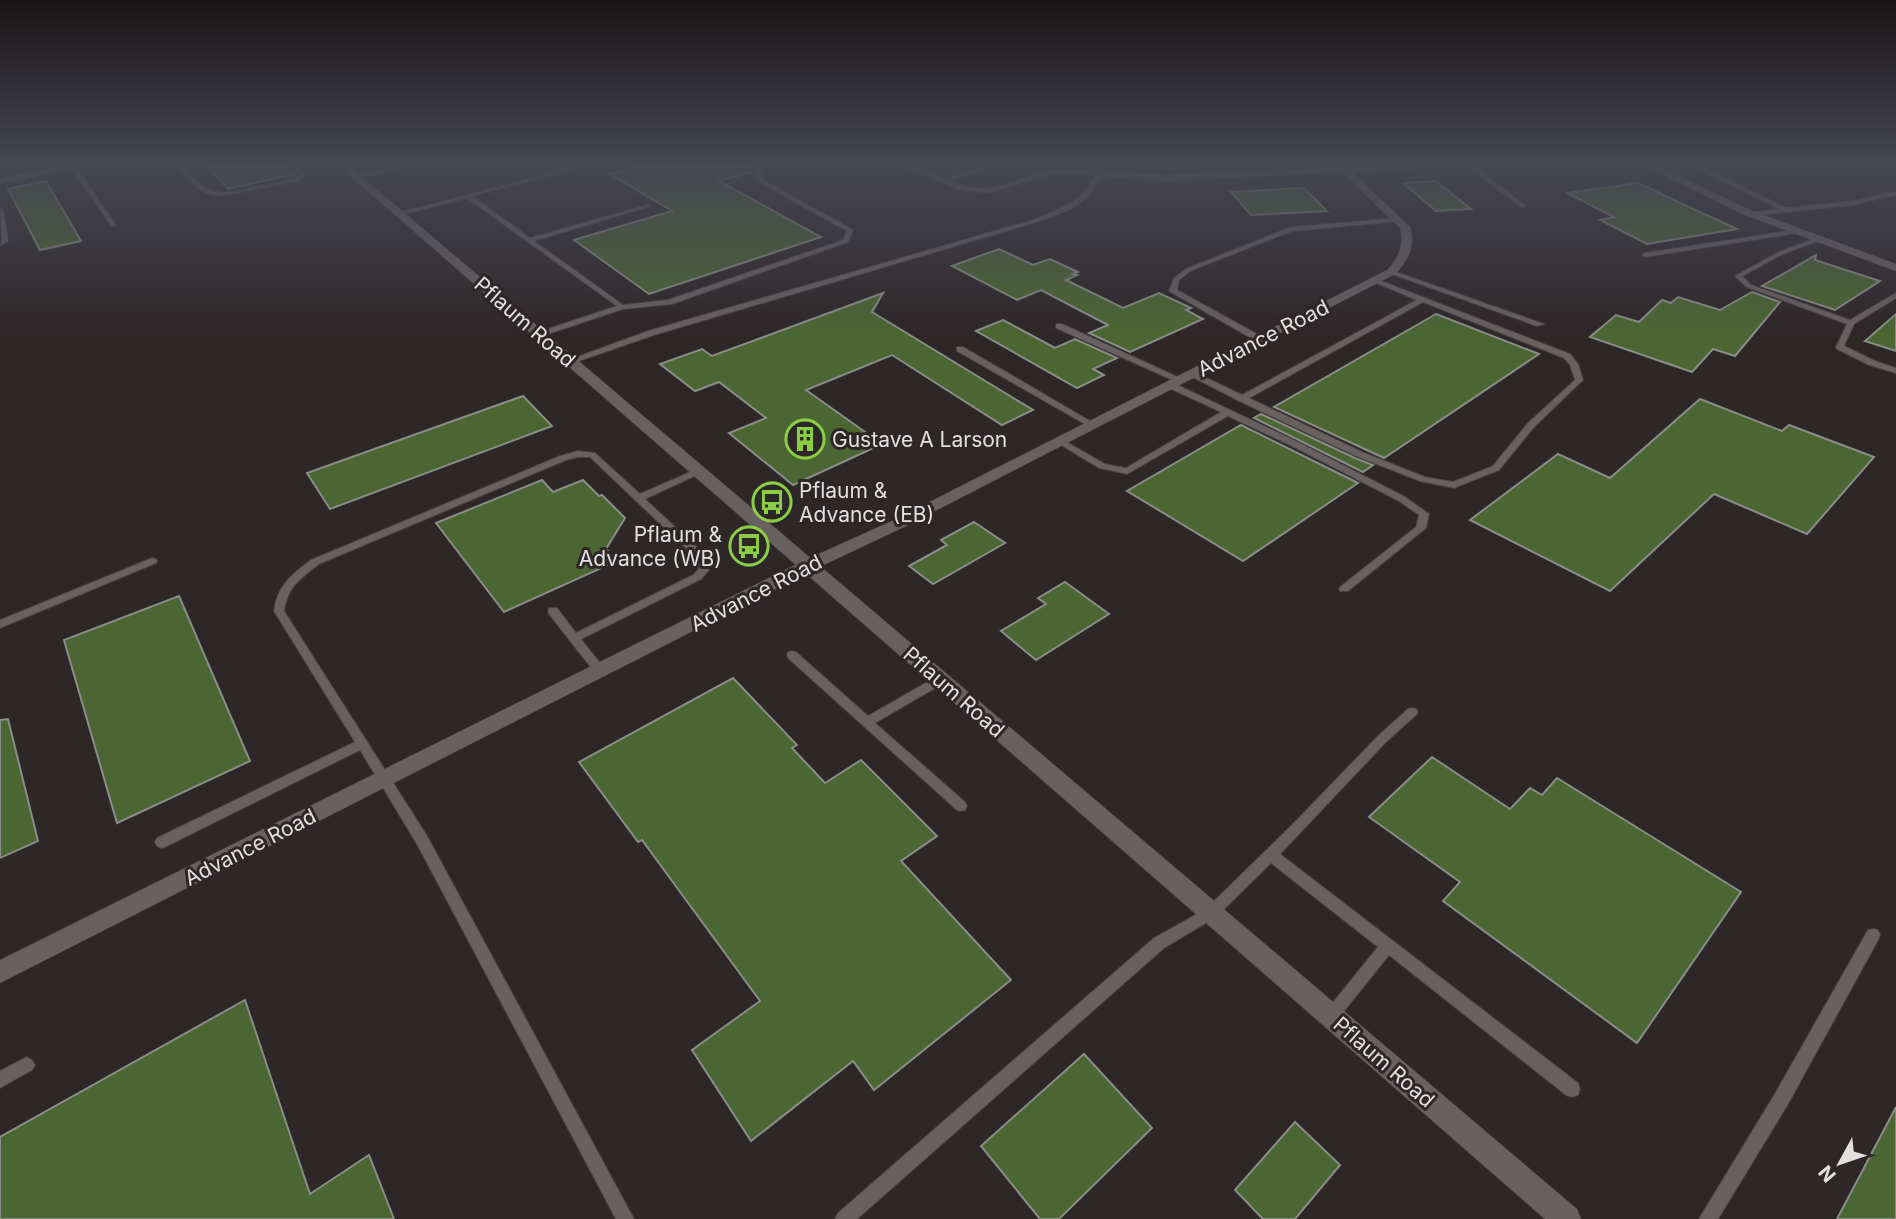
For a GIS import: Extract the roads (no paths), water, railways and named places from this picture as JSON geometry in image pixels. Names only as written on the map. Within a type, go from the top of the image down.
[{"type":"street","name":"Pflaum Road","points":[[410,222],[1567,1219]]},
{"type":"street","points":[[1391,272],[1399,264],[1406,248],[1408,235],[1400,222]]},
{"type":"street","points":[[1770,222],[1896,268]]},
{"type":"street","name":"Advance Road","points":[[0,972],[807,566],[900,523],[1391,272]]},
{"type":"lane","points":[[0,244],[5,241],[2,222]]},
{"type":"lane","points":[[504,222],[622,307]]},
{"type":"lane","points":[[530,240],[592,222]]},
{"type":"lane","points":[[539,335],[622,307],[669,302],[846,242],[850,230],[835,222]]},
{"type":"lane","points":[[570,361],[651,333],[1032,222]]},
{"type":"lane","points":[[1259,339],[1173,291],[1175,279],[1188,271],[1291,229],[1376,222]]},
{"type":"lane","points":[[1645,255],[1795,232]]},
{"type":"lane","points":[[1816,240],[1781,253],[1738,276],[1749,286],[1851,323]]},
{"type":"lane","points":[[1391,272],[1539,324]]},
{"type":"lane","points":[[1059,326],[1180,380],[1242,399],[1359,454],[1423,479],[1454,485],[1496,468],[1531,425],[1579,380],[1574,364],[1567,356],[1376,281]]},
{"type":"lane","points":[[1896,295],[1851,323],[1840,347],[1872,363],[1896,371]]},
{"type":"lane","points":[[1242,399],[1423,299]]},
{"type":"lane","points":[[960,349],[1093,425]]},
{"type":"lane","points":[[1180,380],[1228,412],[1402,499],[1424,514],[1421,528],[1344,589]]},
{"type":"lane","points":[[1060,442],[1102,466],[1127,471],[1228,412]]},
{"type":"lane","points":[[575,638],[697,577],[704,570],[699,555],[592,455],[578,454],[315,562],[291,580],[281,595],[279,611],[422,840],[625,1219]]},
{"type":"lane","points":[[639,498],[698,472]]},
{"type":"lane","points":[[0,624],[152,561]]},
{"type":"lane","points":[[554,611],[600,671]]},
{"type":"lane","points":[[792,655],[961,806]]},
{"type":"lane","points":[[867,722],[940,680]]},
{"type":"lane","points":[[844,1219],[1159,943],[1210,913],[1412,712]]},
{"type":"lane","points":[[162,842],[362,744]]},
{"type":"lane","points":[[1270,854],[1572,1089]]},
{"type":"lane","points":[[1708,1219],[1782,1098],[1874,935]]},
{"type":"lane","points":[[1331,1016],[1388,946]]},
{"type":"lane","points":[[0,1080],[27,1065]]},
{"type":"place","name":"Gustave A Larson","points":[[805,439]]},
{"type":"place","name":"Pflaum & Advance (EB)","points":[[772,502]]},
{"type":"place","name":"Pflaum & Advance (WB)","points":[[749,546]]}]
